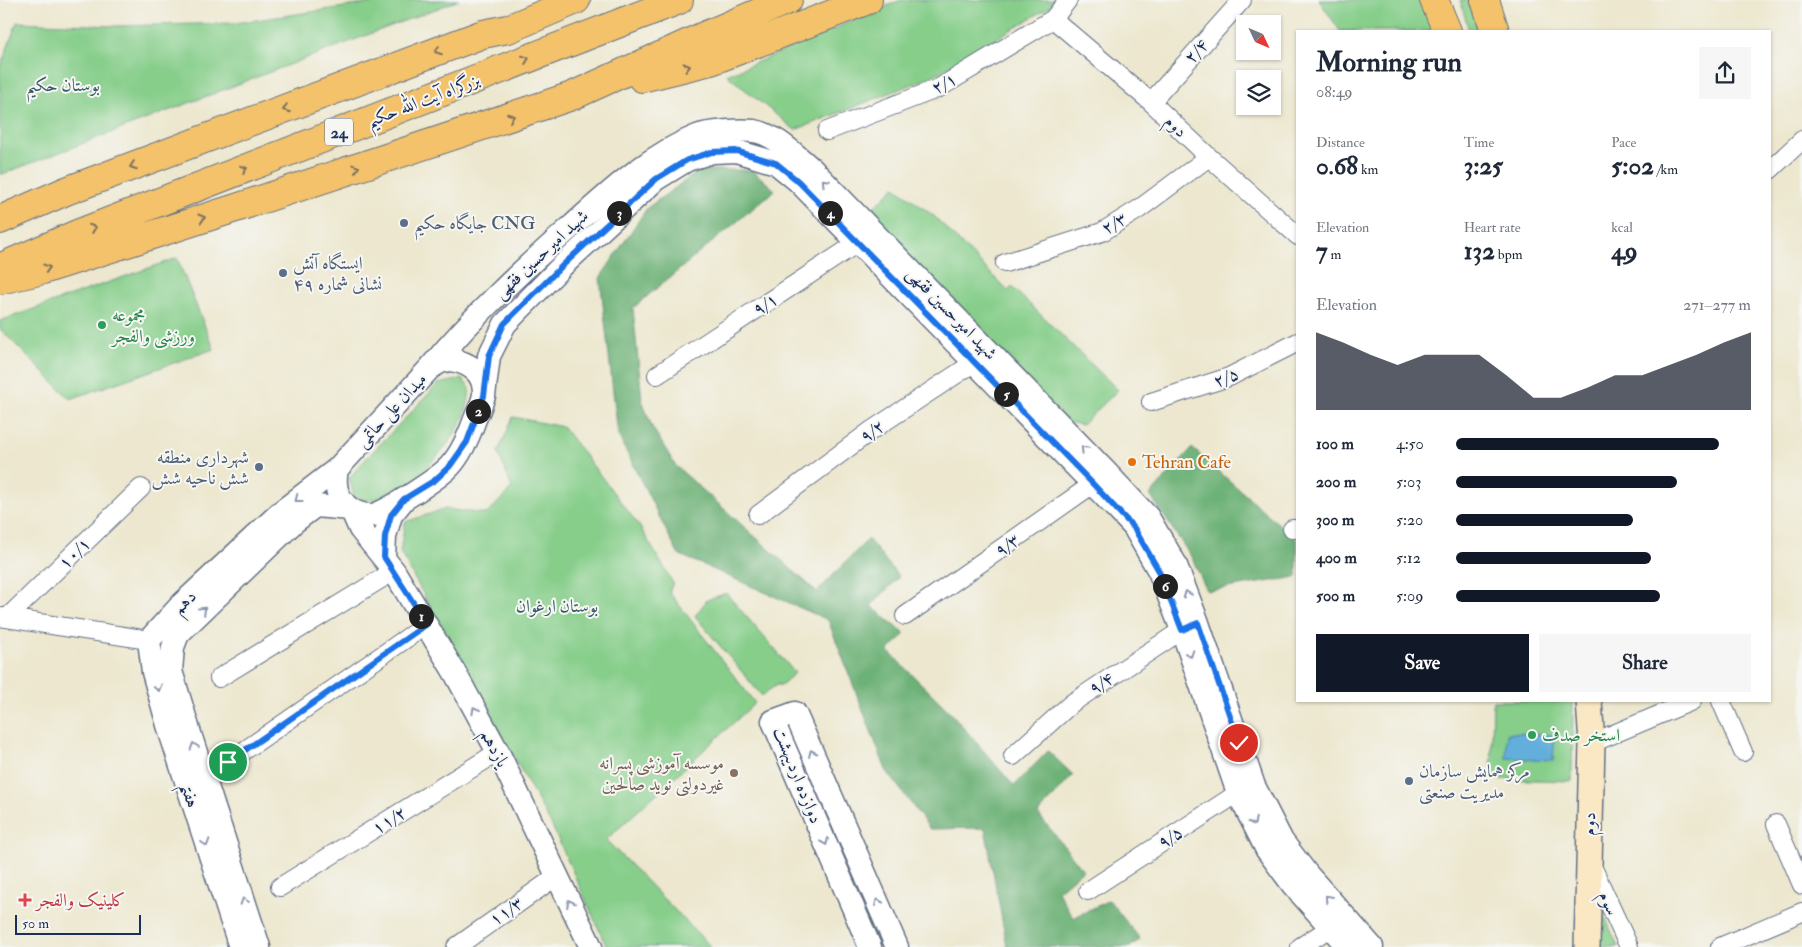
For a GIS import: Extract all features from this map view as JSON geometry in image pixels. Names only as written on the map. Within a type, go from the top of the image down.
[{"type":"main road","points":[[483,34],[539,0]]},
{"type":"main road","name":"24","points":[[0,220],[75,187],[483,34],[508,29],[576,0]]},
{"type":"main road","name":"بزرگراه آیت الله حکیم","points":[[0,268],[77,234],[680,0]]},
{"type":"main road","points":[[572,96],[788,0]]},
{"type":"main road","points":[[0,280],[43,270],[239,207],[572,96],[711,61],[868,0]]},
{"type":"main road","points":[[1434,0],[1447,30]]},
{"type":"main road","points":[[1450,0],[1458,30]]},
{"type":"main road","points":[[1485,0],[1495,30]]},
{"type":"main road","name":"دوم","points":[[1587,947],[1592,743],[1589,702]]},
{"type":"street","points":[[1053,19],[1068,0]]},
{"type":"street","name":"۲/۴","points":[[1151,102],[1242,0]]},
{"type":"street","name":"دوم","points":[[1053,19],[1151,102],[1209,157],[1296,229]]},
{"type":"street","name":"۲/۱","points":[[827,131],[939,88],[1053,19]]},
{"type":"street","name":"شهید امیرحسین فقهی","points":[[430,368],[458,335],[514,278],[601,200],[661,152],[700,135],[737,131],[756,132],[781,143],[811,168],[865,236],[1100,478],[1148,517],[1175,563],[1190,626],[1246,789],[1307,874],[1337,922],[1348,947]]},
{"type":"street","points":[[1771,169],[1802,140]]},
{"type":"street","name":"شهید امیرحسین فقهی","points":[[484,396],[489,356],[504,324],[562,266],[656,179],[687,160],[712,152],[736,151],[776,163],[865,236]]},
{"type":"street","name":"۲/۳","points":[[1005,263],[1102,232],[1139,208],[1209,157]]},
{"type":"street","name":"۹/۱","points":[[656,375],[865,236]]},
{"type":"street","name":"۲/۵","points":[[1151,402],[1229,377],[1296,343]]},
{"type":"street","name":"۹/۲","points":[[758,515],[872,430],[981,356]]},
{"type":"street","name":"میدان علی حاتمی","points":[[336,469],[430,368],[440,362],[450,360],[471,366],[479,375],[483,385],[484,396]]},
{"type":"street","points":[[336,469],[337,492],[342,502],[351,510],[366,515],[373,515],[435,480],[450,466],[467,442],[484,396]]},
{"type":"street","name":"دهم","points":[[149,640],[183,603],[274,518],[336,469]]},
{"type":"street","name":"۹/۳","points":[[905,616],[1100,478]]},
{"type":"street","name":"۱۰/۱","points":[[4,618],[141,488]]},
{"type":"street","points":[[219,678],[389,564],[385,536],[391,515],[404,499]]},
{"type":"street","name":"دهم","points":[[173,647],[178,634],[294,522],[315,506],[351,510]]},
{"type":"street","name":"یازدهم","points":[[351,510],[360,529],[389,564],[427,624],[498,752],[591,947]]},
{"type":"street","points":[[4,618],[149,640],[173,647]]},
{"type":"street","points":[[228,762],[427,624]]},
{"type":"street","name":"۹/۴","points":[[1013,756],[1072,703],[1190,626]]},
{"type":"street","name":"هفتم","points":[[149,640],[154,672],[170,732],[240,947]]},
{"type":"street","name":"هفتم","points":[[173,647],[171,671],[190,737],[259,947]]},
{"type":"street","points":[[1592,743],[1690,702]]},
{"type":"street","points":[[1721,702],[1743,752]]},
{"type":"street","name":"دوازده اردیبهشت","points":[[870,947],[773,721],[794,713],[897,947]]},
{"type":"street","name":"۱۱/۲","points":[[280,887],[498,752]]},
{"type":"street","name":"۹/۵","points":[[1088,891],[1246,789]]},
{"type":"street","points":[[1776,824],[1802,885]]},
{"type":"street","name":"سوم","points":[[1588,858],[1629,947]]},
{"type":"street","name":"۱۱/۳","points":[[456,947],[557,876]]},
{"type":"street","points":[[1720,947],[1802,912]]},
{"type":"street","points":[[1300,947],[1337,922]]},
{"type":"street","name":"شهید امیرحسین فقهی","points":[[1337,922],[1372,947]]},
{"type":"green space","name":"بوستان حکیم","points":[[392,0],[459,0],[0,175],[0,68],[17,22],[114,26],[236,23]]},
{"type":"green space","points":[[901,0],[1054,0],[1048,8],[931,77],[795,130],[727,75]]},
{"type":"green space","points":[[1319,0],[1423,0],[1436,30],[1339,30]]},
{"type":"green space","points":[[1460,0],[1469,0],[1478,30],[1469,30]]},
{"type":"green space","points":[[700,170],[752,170],[775,190],[633,308],[642,400],[652,427],[676,466],[817,592],[868,539],[899,577],[871,606],[905,634],[888,651],[951,713],[1014,786],[1048,751],[1073,775],[1038,814],[1083,870],[1058,891],[1073,918],[1109,900],[1140,939],[1130,947],[1007,947],[985,828],[930,829],[886,770],[828,620],[678,554],[618,435],[600,278],[647,208]]},
{"type":"green space","points":[[895,187],[935,217],[1008,291],[1012,287],[1118,390],[1082,425],[1068,422],[865,215]]},
{"type":"green space","name":"مجموعه ورزشی والفجر","points":[[177,258],[214,349],[70,399],[0,329],[0,321]]},
{"type":"green space","points":[[462,379],[470,388],[465,413],[454,435],[439,454],[408,486],[399,492],[374,500],[355,499],[349,478],[362,463],[438,384]]},
{"type":"green space","name":"بوستان ارغوان","points":[[513,417],[563,427],[640,527],[673,583],[669,592],[755,703],[606,840],[711,947],[607,947],[552,826],[400,552],[405,522],[445,509],[487,514],[512,488],[498,452]]},
{"type":"green space","points":[[1192,448],[1296,539],[1296,577],[1207,591],[1192,558],[1150,495]]},
{"type":"green space","points":[[726,593],[795,673],[781,685],[776,685],[762,696],[695,616],[707,600]]},
{"type":"green space","name":"استخر صدف","points":[[1493,702],[1573,702],[1572,781],[1491,779]]},
{"type":"green space","points":[[1600,905],[1618,947],[1599,947]]},
{"type":"water","points":[[1507,733],[1555,735],[1553,760],[1506,758]]},
{"type":"place","name":"جایگاه حکیم CNG","points":[[404,223]]},
{"type":"place","name":"ایستگاه آتش نشانی شماره ۴۹","points":[[283,273]]},
{"type":"place","name":"مجموعه ورزشی والفجر","points":[[102,325]]},
{"type":"place","name":"Tehran Cafe","points":[[1132,462]]},
{"type":"place","name":"شهرداری منطقه شش ناحیه شش","points":[[259,467]]},
{"type":"place","name":"استخر صدف","points":[[1532,735]]},
{"type":"place","name":"موسسه آموزشی پسرانه غیردولتی نوید صالحین","points":[[734,773]]},
{"type":"place","name":"مرکز همایش سازمان مدیریت صنعتی","points":[[1409,781]]},
{"type":"place","name":"کلینیک والفجر","points":[[25,900]]},
{"type":"route","points":[[228,762],[427,624],[384,557],[385,536],[391,515],[404,499],[435,480],[450,466],[467,442],[484,396],[489,356],[504,324],[562,266],[656,179],[687,160],[712,152],[736,151],[776,163],[798,181],[1114,505],[1134,528],[1159,571],[1182,630],[1198,623],[1239,743]]}]
